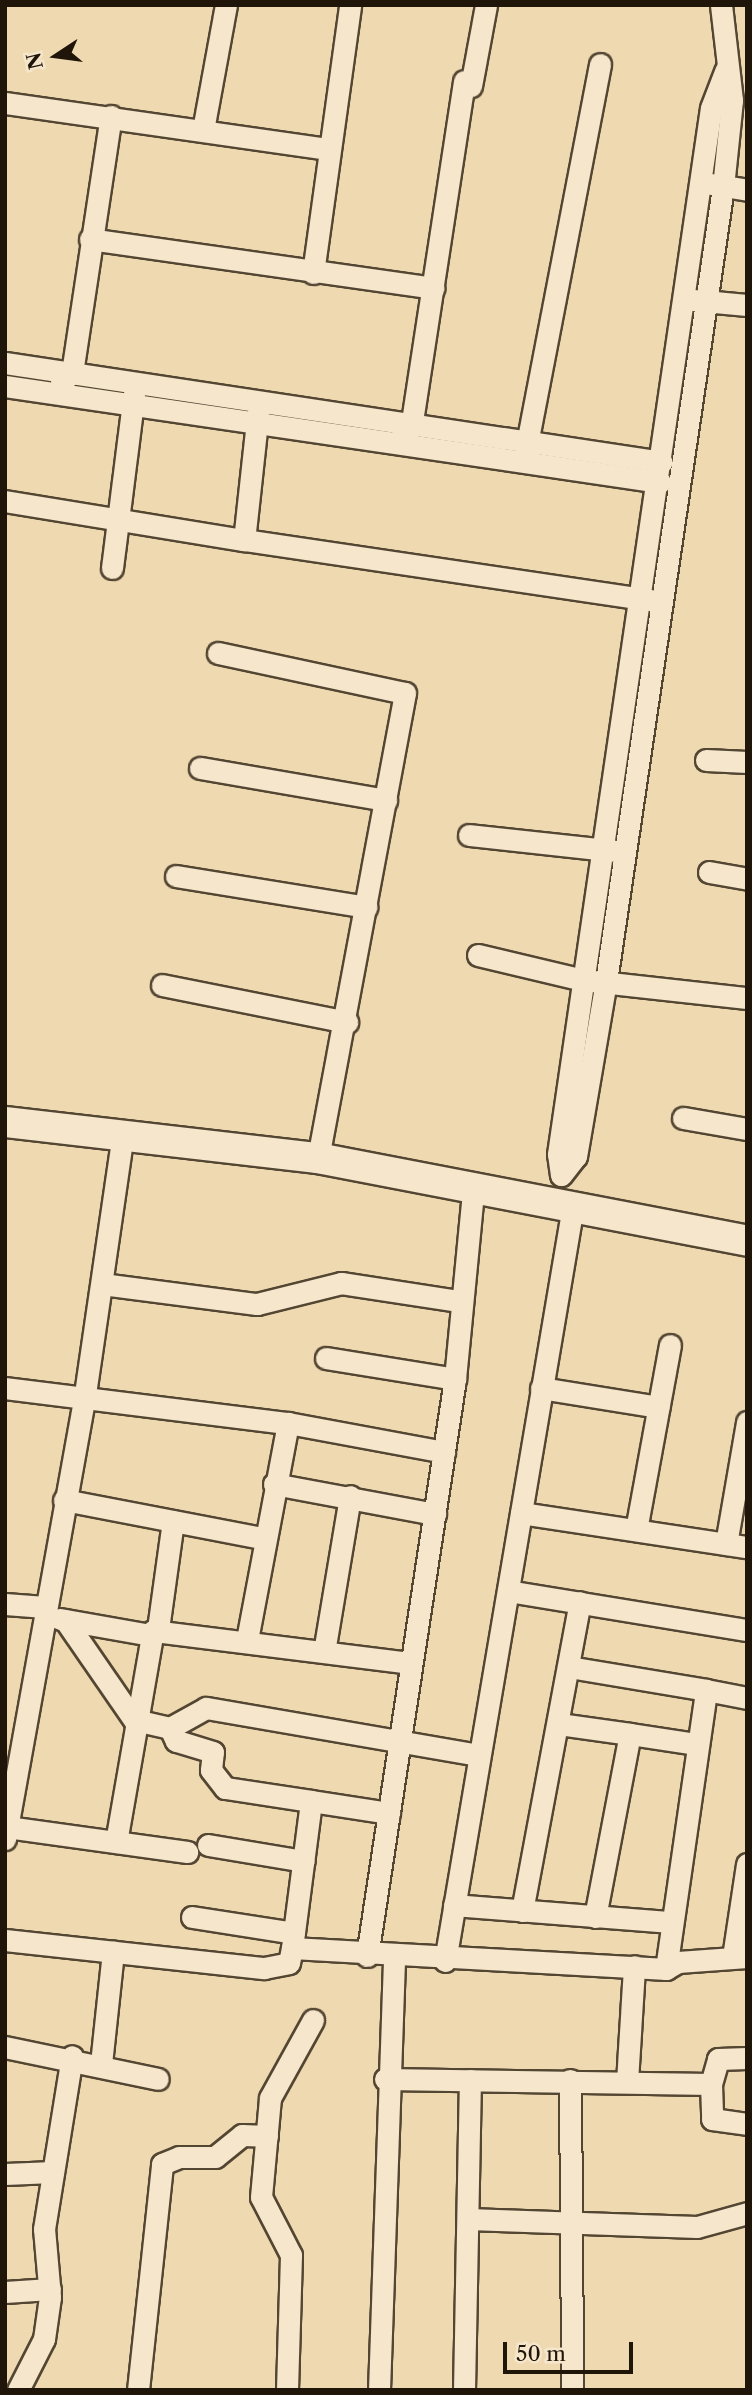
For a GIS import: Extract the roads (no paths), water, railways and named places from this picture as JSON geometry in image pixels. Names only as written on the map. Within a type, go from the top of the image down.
[{"type":"street","points":[[313,273],[349,5]]},
{"type":"street","points":[[394,443],[411,428],[468,84],[486,5]]},
{"type":"street","points":[[666,472],[707,300],[723,187],[732,100],[725,71],[721,5]]},
{"type":"street","points":[[203,130],[221,6]]},
{"type":"street","points":[[525,452],[600,64]]},
{"type":"street","points":[[445,1961],[541,1388],[561,1210],[558,1154],[583,980],[613,851],[652,601],[685,300],[701,182],[714,94],[725,71]]},
{"type":"street","points":[[5,103],[329,149]]},
{"type":"street","points":[[47,392],[72,373],[90,239],[111,116]]},
{"type":"street","points":[[701,182],[747,190]]},
{"type":"street","points":[[90,239],[313,273],[433,288]]},
{"type":"street","points":[[685,300],[707,300],[747,306]]},
{"type":"street","points":[[5,363],[72,373],[134,395]]},
{"type":"street","points":[[5,386],[47,392],[134,395],[257,413],[411,428],[525,452],[666,472]]},
{"type":"street","points":[[112,568],[134,395]]},
{"type":"street","points":[[257,413],[394,443],[525,452]]},
{"type":"street","points":[[244,540],[257,413]]},
{"type":"street","points":[[5,501],[652,601]]},
{"type":"street","points":[[218,653],[405,692],[347,1022],[318,1158]]},
{"type":"street","points":[[706,760],[747,762]]},
{"type":"street","points":[[200,768],[386,800]]},
{"type":"street","points":[[469,835],[613,851]]},
{"type":"street","points":[[561,1175],[576,1156],[606,981],[613,851]]},
{"type":"street","points":[[709,872],[747,878]]},
{"type":"street","points":[[176,876],[368,907]]},
{"type":"street","points":[[478,955],[583,980],[747,998]]},
{"type":"street","points":[[162,985],[347,1022]]},
{"type":"street","points":[[683,1118],[747,1129]]},
{"type":"street","points":[[5,1122],[318,1158],[561,1210],[747,1241]]},
{"type":"street","points":[[123,1135],[85,1394],[45,1611],[15,1725],[6,1833],[116,1842],[187,1852]]},
{"type":"street","points":[[367,1956],[456,1379],[458,1301],[473,1191]]},
{"type":"street","points":[[102,1284],[257,1304],[341,1283],[458,1301]]},
{"type":"street","points":[[636,1530],[670,1345]]},
{"type":"street","points":[[326,1358],[456,1379]]},
{"type":"street","points":[[5,1388],[85,1394],[288,1423],[444,1452]]},
{"type":"street","points":[[541,1388],[658,1408]]},
{"type":"street","points":[[247,1640],[262,1538],[288,1423]]},
{"type":"street","points":[[521,1513],[736,1545],[746,1433]]},
{"type":"street","points":[[274,1484],[350,1496],[435,1514]]},
{"type":"street","points":[[324,1652],[350,1496]]},
{"type":"street","points":[[64,1500],[262,1538]]},
{"type":"street","points":[[116,1842],[134,1720],[154,1632],[173,1521]]},
{"type":"street","points":[[508,1591],[747,1630]]},
{"type":"street","points":[[522,1910],[580,1602]]},
{"type":"street","points":[[5,1604],[45,1611],[65,1620],[154,1632],[247,1640],[411,1663]]},
{"type":"street","points":[[65,1620],[134,1720],[170,1728],[206,1708],[479,1755]]},
{"type":"street","points":[[569,1667],[747,1698]]},
{"type":"street","points":[[666,1969],[670,1922],[706,1690]]},
{"type":"street","points":[[559,1724],[696,1744]]},
{"type":"street","points":[[170,1728],[176,1741],[213,1752],[211,1770],[225,1788],[389,1813]]},
{"type":"street","points":[[595,1917],[630,1734]]},
{"type":"street","points":[[5,1940],[264,1968],[289,1963],[312,1801]]},
{"type":"street","points":[[208,1845],[304,1861]]},
{"type":"street","points":[[192,1917],[367,1956],[666,1969],[740,1957],[747,1864]]},
{"type":"street","points":[[454,1905],[670,1922]]},
{"type":"street","points":[[101,2064],[113,1952]]},
{"type":"street","points":[[379,2390],[385,2079],[394,1958]]},
{"type":"street","points":[[628,2082],[634,1966]]},
{"type":"street","points":[[287,2390],[290,2255],[261,2197],[271,2098],[313,2020]]},
{"type":"street","points":[[5,2047],[72,2056],[158,2079]]},
{"type":"street","points":[[18,2390],[44,2339],[50,2289],[44,2229],[72,2056]]},
{"type":"street","points":[[747,2058],[718,2059],[711,2084],[712,2119],[747,2124]]},
{"type":"street","points":[[385,2079],[711,2084]]},
{"type":"street","points":[[464,2390],[470,2080]]},
{"type":"street","points":[[570,2080],[572,2390]]},
{"type":"street","points":[[138,2390],[162,2164],[179,2157],[215,2157],[242,2135],[267,2136]]},
{"type":"street","points":[[5,2174],[53,2172]]},
{"type":"street","points":[[468,2219],[697,2227],[747,2213]]},
{"type":"street","points":[[5,2291],[50,2289]]}]
